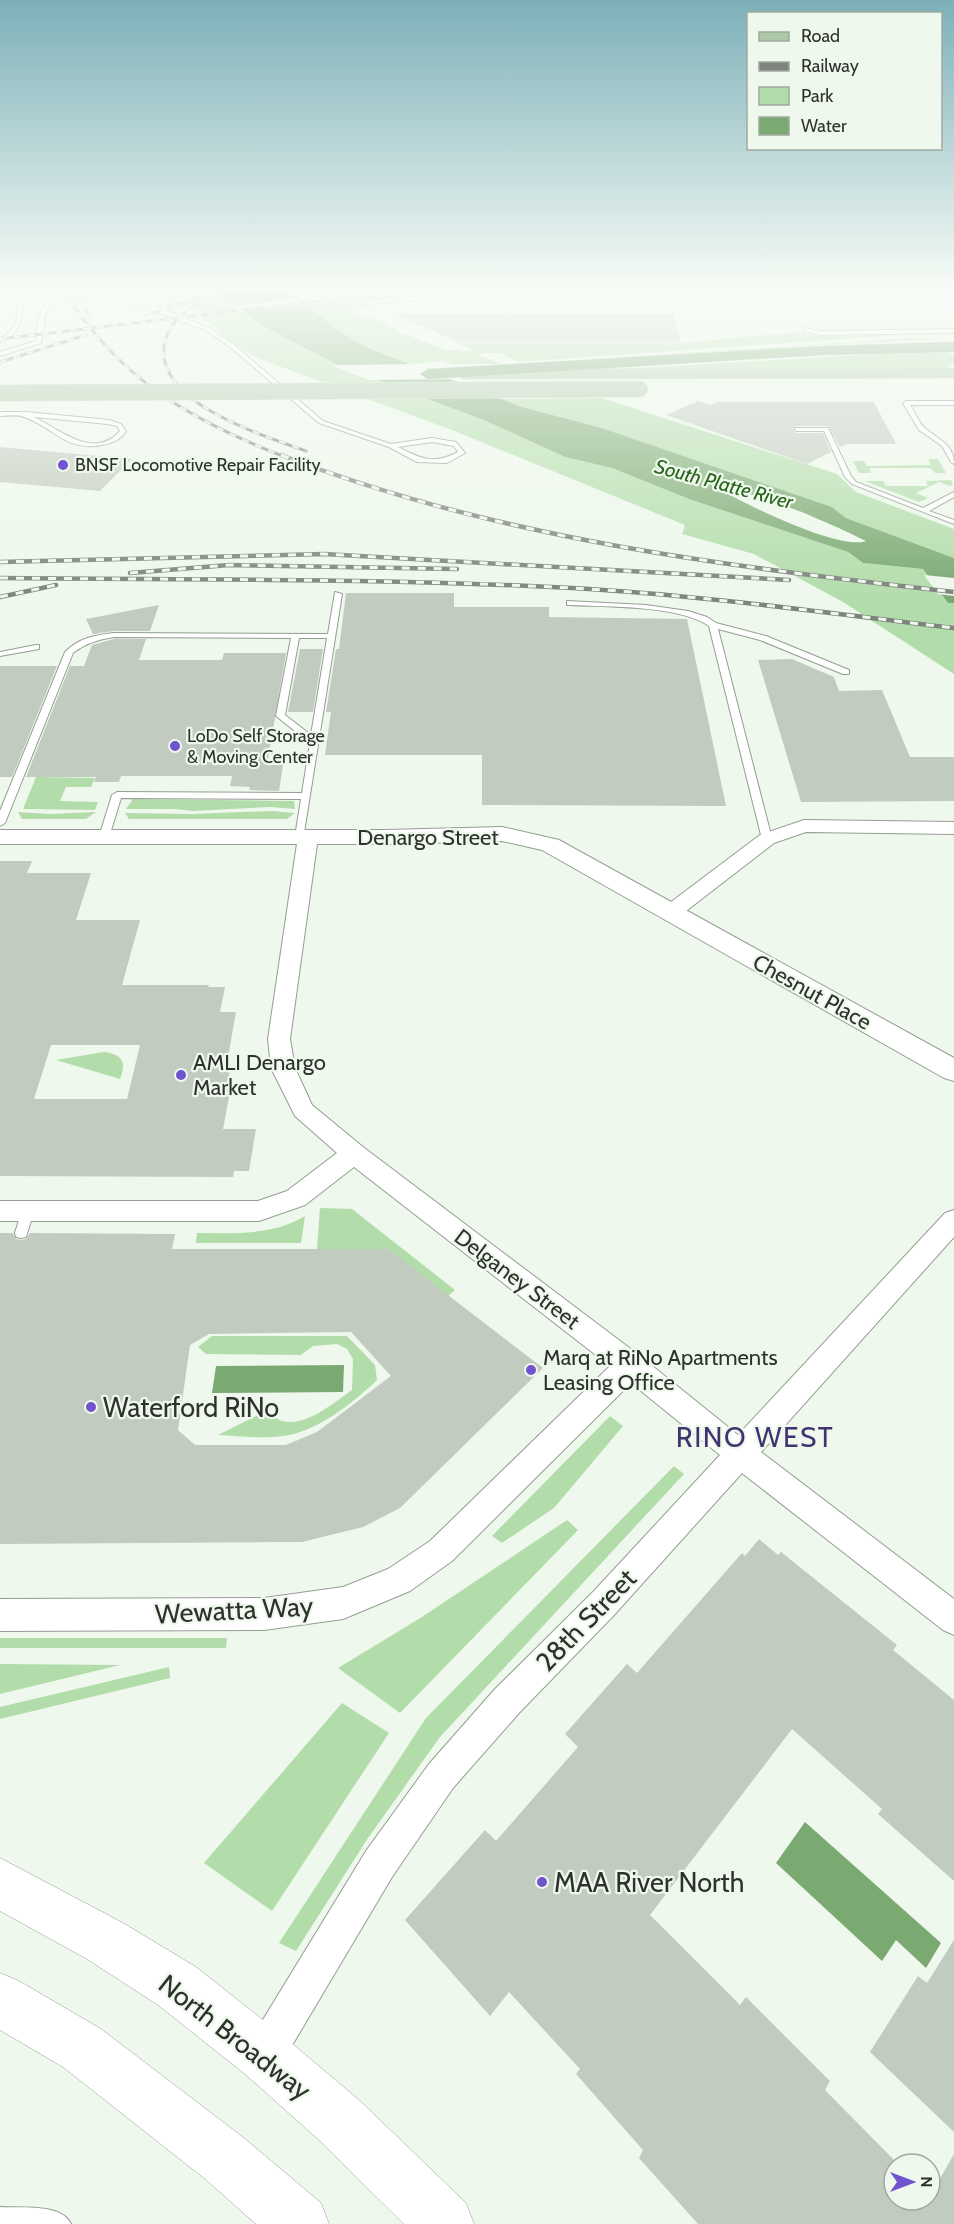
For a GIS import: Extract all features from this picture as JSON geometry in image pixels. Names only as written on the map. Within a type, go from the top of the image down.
[{"type":"main road","name":"North Broadway","points":[[0,1883],[105,1941],[177,1986],[264,2055],[339,2120],[445,2224]]},
{"type":"main road","points":[[0,2000],[82,2048],[224,2158],[300,2224]]},
{"type":"street","points":[[670,913],[767,839],[804,826],[954,828]]},
{"type":"street","name":"Denargo Street","points":[[0,837],[304,837],[502,834],[550,845],[640,893],[670,913]]},
{"type":"street","name":"Delganey Street","points":[[304,837],[281,1014],[280,1049],[283,1068],[303,1110],[354,1154],[630,1365],[741,1455],[954,1618]]},
{"type":"street","name":"Chesnut Place","points":[[670,913],[954,1071]]},
{"type":"street","points":[[0,1211],[25,1222],[259,1211],[296,1198],[354,1154]]},
{"type":"street","name":"28th Street","points":[[264,2055],[379,1864],[441,1776],[507,1701],[604,1603],[741,1455],[954,1220]]},
{"type":"street","name":"Wewatta Way","points":[[0,1615],[264,1614],[343,1603],[399,1580],[441,1551],[630,1365]]},
{"type":"lane","points":[[287,393],[321,422],[391,446],[413,459],[426,462],[447,461],[462,453],[456,444],[439,440],[391,446]]},
{"type":"lane","points":[[954,403],[906,403],[921,429],[945,445],[954,462]]},
{"type":"lane","points":[[0,414],[26,414],[109,422],[119,425],[123,431],[110,441],[75,444],[26,414]]},
{"type":"lane","points":[[797,429],[826,429],[848,477],[854,483],[954,522]]},
{"type":"lane","points":[[945,445],[954,445]]},
{"type":"lane","points":[[923,511],[954,494]]},
{"type":"lane","points":[[304,837],[306,796],[338,594]]},
{"type":"lane","points":[[570,603],[677,612],[709,619],[767,839]]},
{"type":"lane","points":[[712,625],[763,638],[846,672]]},
{"type":"lane","points":[[0,823],[69,652],[82,642],[114,635],[331,636]]},
{"type":"lane","points":[[295,636],[280,716],[315,742]]},
{"type":"lane","points":[[0,654],[36,647]]},
{"type":"lane","points":[[104,837],[117,795],[306,796]]},
{"type":"lane","points":[[0,2218],[54,2220],[60,2224]]},
{"type":"green space","points":[[351,393],[411,393],[486,421],[565,457],[612,468],[689,499],[848,552],[863,563],[923,569],[948,603],[954,603],[954,674],[843,602],[754,554],[682,534],[685,525],[452,430]]},
{"type":"green space","points":[[602,398],[837,474],[856,492],[954,529],[954,558],[846,518],[832,507],[602,428],[522,407],[502,399]]},
{"type":"green space","points":[[928,459],[938,459],[946,473],[935,473],[931,468],[869,468],[871,473],[859,473],[853,461],[864,461],[867,466],[931,465]]},
{"type":"green space","points":[[951,480],[953,484],[950,486],[939,482],[916,493],[928,498],[919,502],[865,481],[883,481],[886,486],[928,486],[926,481]]},
{"type":"green space","points":[[36,777],[95,778],[91,787],[66,787],[60,801],[98,802],[95,810],[23,809]]},
{"type":"green space","points":[[133,799],[294,801],[295,809],[271,807],[193,811],[126,809]]},
{"type":"green space","points":[[272,811],[295,813],[287,819],[129,819],[125,813],[191,814]]},
{"type":"green space","points":[[18,812],[49,814],[96,812],[86,819],[22,819]]},
{"type":"green space","points":[[104,1052],[115,1055],[121,1060],[123,1068],[120,1079],[56,1060]]},
{"type":"green space","points":[[320,1208],[352,1209],[455,1290],[448,1296],[317,1249]]},
{"type":"green space","points":[[305,1216],[301,1243],[196,1243],[197,1233],[239,1233],[266,1230]]},
{"type":"green space","points":[[212,1336],[347,1336],[375,1365],[377,1380],[334,1415],[309,1429],[283,1436],[218,1435],[266,1411],[282,1421],[291,1422],[301,1421],[319,1413],[352,1390],[353,1359],[347,1349],[337,1344],[313,1346],[301,1355],[206,1354],[198,1347]]},
{"type":"green space","points":[[610,1416],[623,1426],[554,1508],[502,1543],[492,1536]]},
{"type":"green space","points":[[674,1466],[684,1474],[440,1737],[368,1838],[296,1951],[279,1943],[426,1718]]},
{"type":"green space","points":[[567,1520],[578,1530],[400,1713],[338,1668],[422,1617]]},
{"type":"green space","points":[[0,1638],[227,1638],[226,1648],[0,1648]]},
{"type":"green space","points":[[0,1664],[120,1665],[0,1694]]},
{"type":"green space","points":[[169,1667],[170,1678],[0,1719],[0,1707]]},
{"type":"green space","points":[[342,1703],[389,1733],[272,1911],[204,1863]]},
{"type":"water","name":"South Platte River","points":[[411,393],[485,393],[522,407],[602,428],[832,507],[846,518],[954,558],[954,603],[948,603],[923,569],[863,563],[848,552],[689,499],[612,468],[565,457],[486,421]],"holes":[[[728,491],[758,496],[797,510],[866,541],[854,542],[818,534],[757,509],[728,494]]]},
{"type":"water","points":[[344,1365],[343,1392],[212,1393],[216,1366]]},
{"type":"water","points":[[805,1822],[941,1943],[926,1968],[896,1940],[882,1961],[776,1863]]},
{"type":"pier","points":[[924,575],[954,578],[954,596],[938,594]]},
{"type":"building","points":[[698,401],[710,405],[718,402],[874,402],[896,444],[846,444],[840,447],[828,426],[795,426],[793,430],[796,433],[823,433],[831,452],[807,464],[666,415]]},
{"type":"building","name":"BNSF Locomotive Repair Facility","points":[[0,447],[132,459],[100,491],[0,482]]},
{"type":"building","points":[[346,593],[454,593],[454,607],[549,607],[549,617],[687,619],[726,806],[482,805],[482,755],[325,755],[331,712],[326,712],[336,649],[339,649]]},
{"type":"building","points":[[159,605],[150,631],[114,631],[93,634],[86,619]]},
{"type":"building","points":[[114,639],[146,639],[139,660],[222,660],[224,653],[286,653],[267,765],[283,765],[279,791],[249,790],[250,787],[230,786],[232,776],[121,776],[119,782],[94,782],[96,777],[26,777],[70,666],[84,666],[92,645]]},
{"type":"building","points":[[300,649],[323,649],[313,712],[288,712]]},
{"type":"building","points":[[792,659],[834,677],[839,691],[882,690],[910,757],[954,757],[954,801],[801,802],[758,660]]},
{"type":"building","points":[[0,666],[57,666],[12,777],[0,777]]},
{"type":"building","name":"AMLI Denargo Market","points":[[0,861],[32,861],[27,873],[91,873],[76,920],[140,920],[122,985],[225,987],[220,1012],[236,1012],[227,1063],[231,1064],[227,1086],[231,1086],[223,1129],[256,1129],[249,1171],[234,1171],[233,1177],[0,1176]],"holes":[[[51,1045],[140,1045],[127,1099],[34,1099]]]},
{"type":"building","name":"Waterford RiNo","points":[[0,1233],[13,1233],[16,1239],[21,1240],[26,1239],[30,1233],[175,1234],[172,1249],[388,1249],[543,1368],[400,1508],[363,1527],[302,1542],[0,1544]],"holes":[[[351,1332],[391,1376],[317,1432],[286,1445],[195,1445],[178,1430],[190,1345],[209,1334]]]},
{"type":"building","name":"MAA River North","points":[[759,1539],[778,1555],[781,1552],[897,1645],[893,1650],[954,1700],[954,1881],[878,1814],[882,1809],[792,1729],[650,1915],[740,2005],[746,1997],[830,2081],[825,2090],[886,2152],[882,2152],[882,2212],[942,2212],[942,2175],[954,2154],[954,2224],[698,2224],[639,2158],[643,2150],[576,2074],[580,2069],[509,1992],[490,2016],[405,1920],[485,1830],[496,1841],[578,1747],[565,1734],[627,1664],[637,1673],[742,1553],[745,1556]]},
{"type":"building","points":[[954,1940],[954,2132],[870,2052],[918,1976],[927,1983]]},
{"type":"railway","points":[[160,393],[218,428],[285,457]]},
{"type":"railway","points":[[186,393],[216,414],[240,426],[306,451]]},
{"type":"railway","points":[[281,455],[363,484],[445,508],[529,528],[698,559],[954,592]]},
{"type":"railway","points":[[0,562],[324,554],[789,580]]},
{"type":"railway","points":[[130,573],[229,565],[457,569]]},
{"type":"railway","points":[[0,578],[357,581],[572,588],[716,600],[954,628]]},
{"type":"railway","points":[[0,597],[56,585]]},
{"type":"place","name":"BNSF Locomotive Repair Facility","points":[[63,465]]},
{"type":"place","name":"LoDo Self Storage & Moving Center","points":[[175,746]]},
{"type":"place","name":"AMLI Denargo Market","points":[[181,1075]]},
{"type":"place","name":"Marq at RiNo Apartments Leasing Office","points":[[531,1370]]},
{"type":"place","name":"Waterford RiNo","points":[[91,1407]]},
{"type":"place","name":"MAA River North","points":[[542,1882]]},
{"type":"district","name":"RINO WEST","points":[[755,1437]]}]
